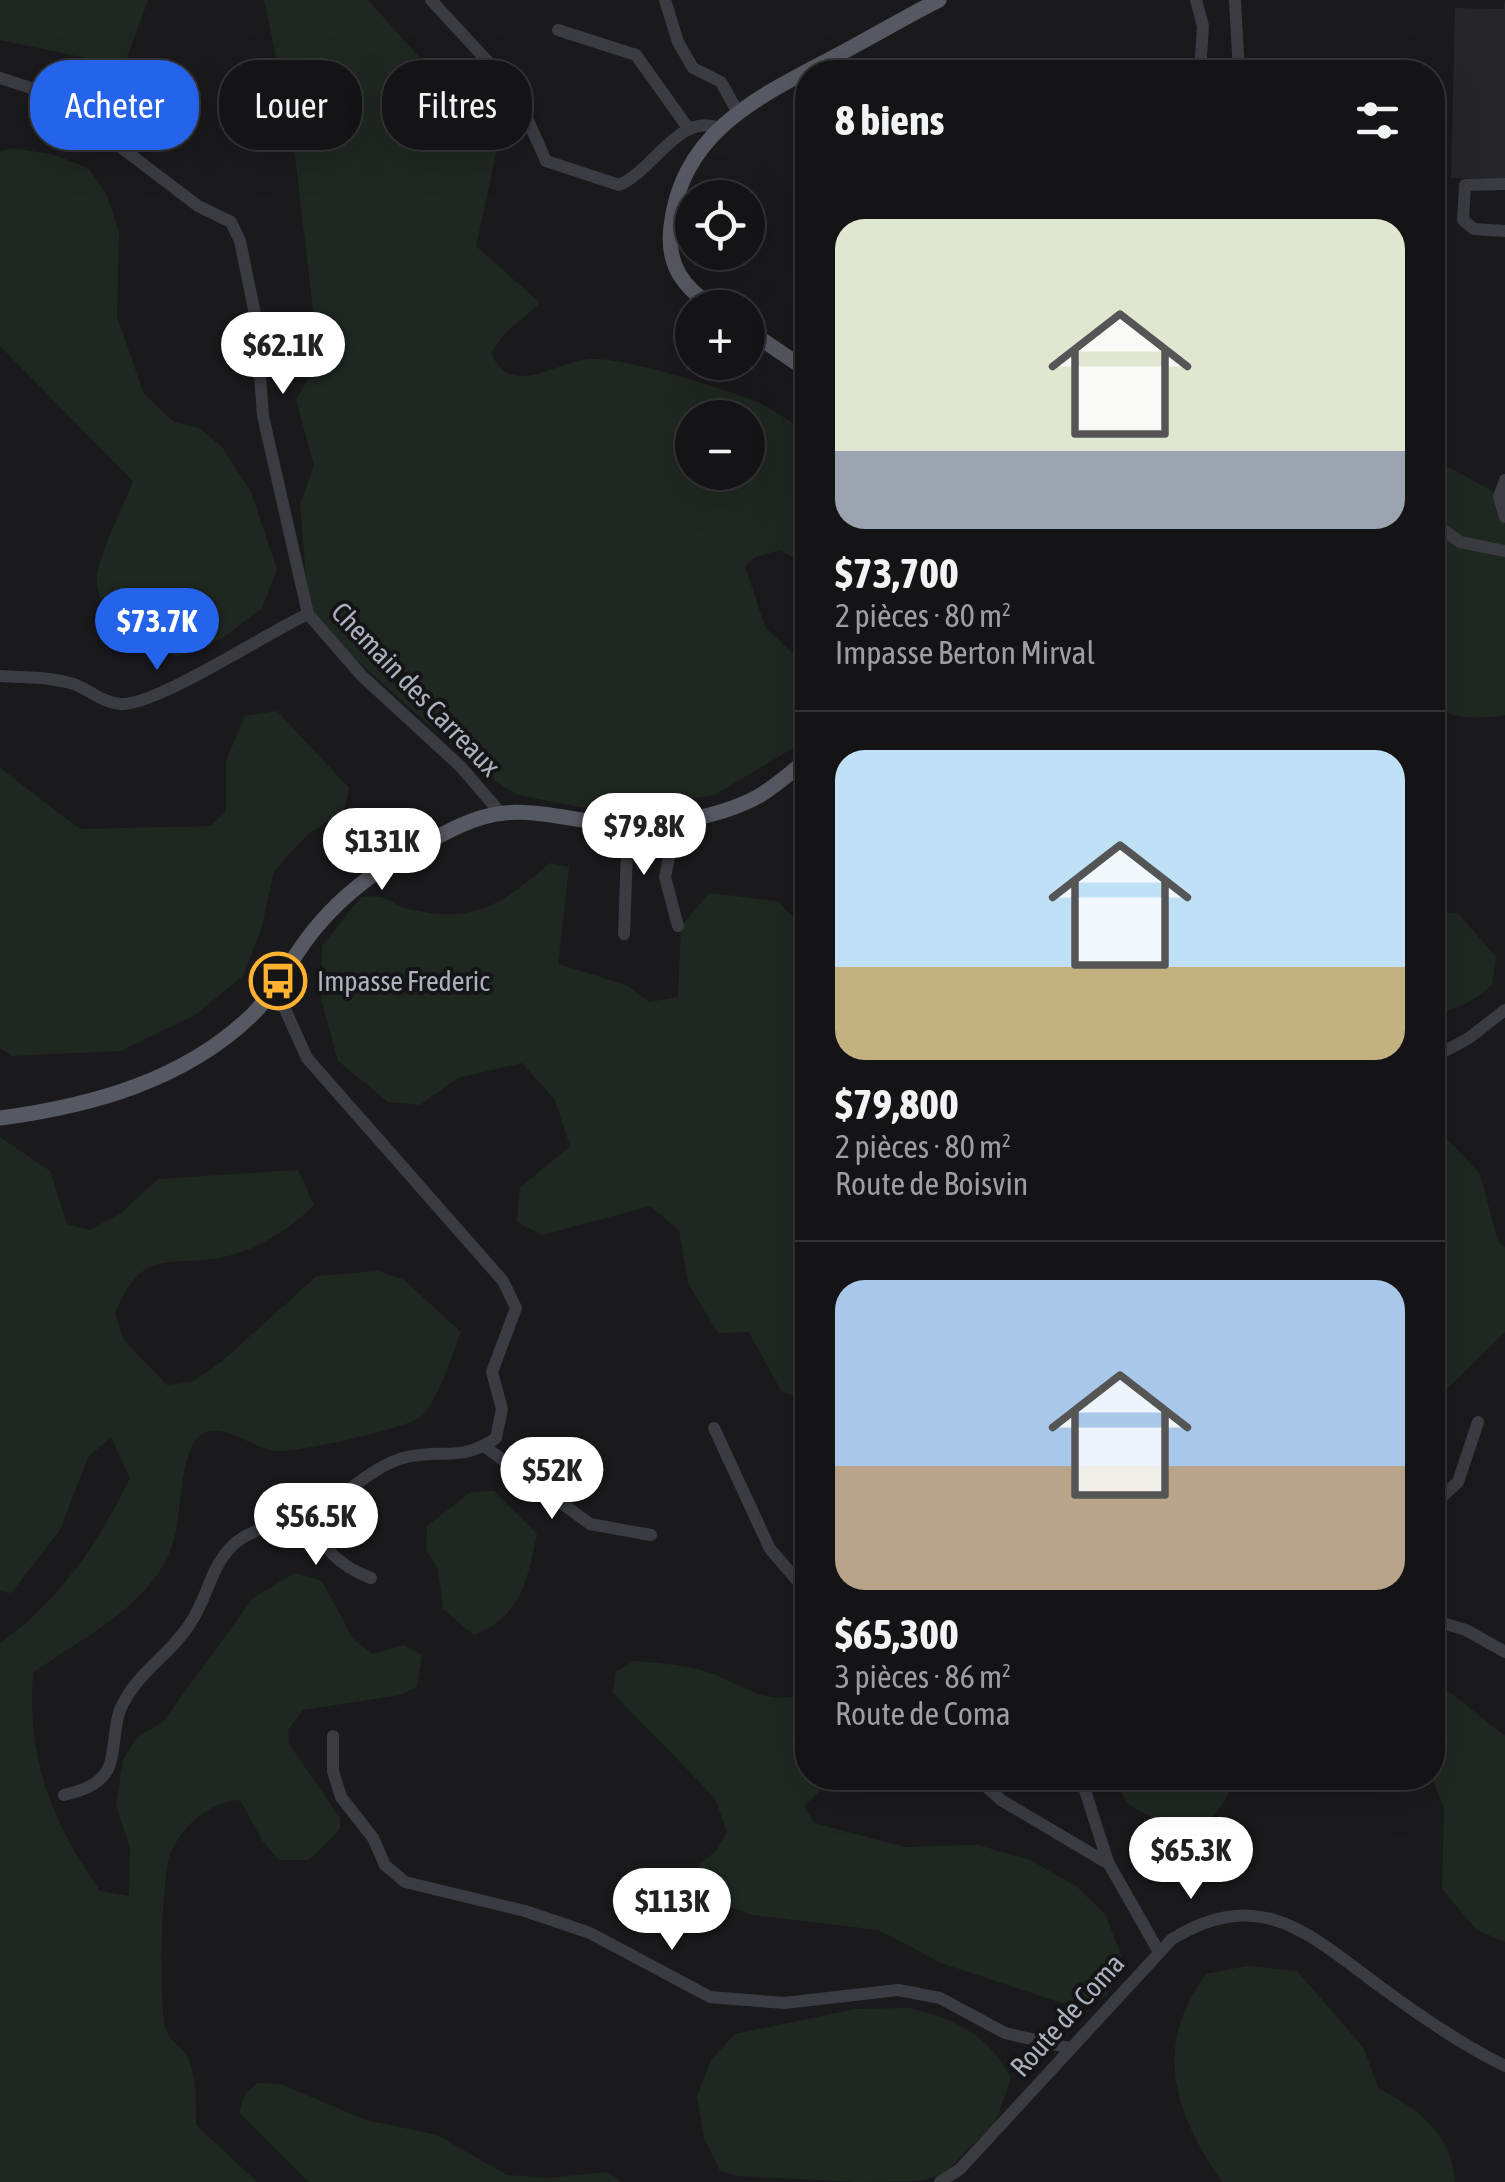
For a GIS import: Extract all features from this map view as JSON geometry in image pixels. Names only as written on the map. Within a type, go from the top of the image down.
[{"type":"main road","points":[[830,60],[940,0]]},
{"type":"main road","points":[[692,290],[680,280],[669,244],[672,212],[696,150],[737,111],[795,79]]},
{"type":"main road","points":[[765,342],[795,362]]},
{"type":"main road","points":[[0,1118],[74,1108],[146,1083],[218,1044],[274,987],[319,924],[374,870],[498,810],[628,824],[685,820],[758,797],[795,770]]},
{"type":"street","points":[[431,0],[515,90],[542,156],[554,166],[619,185],[646,168],[688,128],[703,123],[716,127]]},
{"type":"street","points":[[665,0],[678,42],[693,68],[721,82],[737,111]]},
{"type":"street","points":[[1196,0],[1203,26],[1201,60]]},
{"type":"street","points":[[1234,0],[1238,60]]},
{"type":"street","points":[[558,30],[636,55],[688,128]]},
{"type":"street","name":"Chemain des Carreaux","points":[[0,78],[48,97],[144,161],[198,206],[230,222],[240,242],[256,319],[263,416],[308,614],[362,676],[460,766],[498,810]]},
{"type":"street","points":[[1505,184],[1465,185],[1463,220],[1474,229],[1505,231]]},
{"type":"street","points":[[1505,480],[1498,497],[1505,517]]},
{"type":"street","points":[[1445,531],[1460,542],[1505,552]]},
{"type":"street","points":[[0,676],[74,684],[98,698],[122,704],[172,691],[202,668],[308,614]]},
{"type":"street","points":[[651,822],[671,848],[665,877],[678,926]]},
{"type":"street","points":[[624,934],[628,824]]},
{"type":"street","points":[[64,1795],[86,1790],[107,1771],[120,1710],[140,1677],[191,1623],[214,1569],[232,1546],[249,1533],[310,1514],[351,1491],[374,1470],[404,1457],[474,1454],[496,1438],[502,1409],[492,1372],[516,1308],[503,1281],[307,1058],[274,987]]},
{"type":"street","points":[[1445,1051],[1505,1010]]},
{"type":"street","points":[[1445,1494],[1458,1482],[1478,1422]]},
{"type":"street","points":[[714,1428],[763,1536],[795,1577]]},
{"type":"street","points":[[484,1446],[590,1524],[651,1534]]},
{"type":"street","points":[[310,1514],[314,1528],[332,1555],[352,1571],[371,1578]]},
{"type":"street","points":[[1445,1624],[1466,1630],[1505,1652]]},
{"type":"street","points":[[333,1736],[333,1772],[341,1797],[373,1838],[385,1865],[405,1882],[525,1911],[590,1933],[710,1997],[784,2003],[898,1990],[940,1998],[1005,2033],[1070,2048]]},
{"type":"street","points":[[990,1790],[1108,1864]]},
{"type":"street","points":[[1084,1790],[1108,1864],[1159,1952]]},
{"type":"street","name":"Route de Coma","points":[[940,2182],[960,2169],[1159,1952],[1201,1921],[1257,1915],[1318,1938],[1458,2042],[1505,2066]]},
{"type":"shaded area","points":[[0,0],[148,0],[126,60],[95,60],[0,40]]},
{"type":"shaded area","points":[[264,0],[368,0],[422,60],[382,60],[382,150],[497,150],[476,246],[540,303],[504,334],[491,353],[500,367],[522,376],[577,361],[606,360],[675,375],[675,380],[697,381],[752,400],[675,400],[675,490],[765,490],[765,406],[795,425],[795,559],[781,550],[757,556],[745,566],[765,627],[795,656],[795,747],[714,795],[606,812],[518,795],[483,773],[326,633],[308,601],[300,504],[314,466],[296,399],[319,361],[294,150],[362,150],[362,60],[277,60]]},
{"type":"shaded area","points":[[1505,0],[1505,179],[1451,178],[1455,8],[1503,9]]},
{"type":"shaded area","points":[[10,148],[52,154],[88,168],[106,193],[119,231],[117,317],[144,394],[174,422],[199,428],[222,447],[251,492],[277,569],[262,608],[223,638],[178,657],[122,625],[110,613],[97,586],[105,548],[133,481],[0,346],[0,152]]},
{"type":"shaded area","points":[[1445,465],[1505,498],[1505,715],[1476,718],[1448,713]]},
{"type":"shaded area","points":[[277,711],[349,788],[344,811],[308,834],[274,871],[261,930],[243,976],[195,1015],[121,1051],[11,1056],[0,1048],[0,768],[80,829],[210,826],[226,812],[226,761],[245,716]]},
{"type":"shaded area","points":[[550,863],[569,867],[558,964],[626,985],[649,1002],[678,997],[681,927],[709,893],[778,901],[795,919],[795,1397],[781,1391],[749,1332],[718,1333],[688,1283],[679,1230],[650,1206],[542,1235],[517,1222],[520,1188],[570,1146],[555,1100],[522,1063],[458,1078],[420,1105],[388,1102],[338,1061],[321,999],[322,946],[361,897],[386,898],[405,908],[435,914],[455,914],[488,906],[518,889]]},
{"type":"shaded area","points":[[1445,912],[1458,913],[1496,957],[1492,985],[1445,1011]]},
{"type":"shaded area","points":[[0,1137],[50,1171],[67,1224],[90,1230],[121,1213],[158,1179],[298,1170],[314,1205],[285,1229],[252,1248],[228,1256],[148,1268],[126,1291],[115,1313],[123,1339],[167,1385],[192,1382],[221,1362],[317,1276],[378,1271],[403,1279],[461,1332],[435,1396],[423,1415],[414,1420],[352,1439],[287,1451],[267,1449],[221,1431],[204,1433],[196,1440],[185,1467],[175,1534],[162,1567],[113,1619],[33,1673],[34,1734],[56,1814],[100,1891],[129,1896],[130,1848],[116,1806],[123,1760],[137,1737],[162,1723],[254,1597],[295,1573],[322,1581],[353,1639],[373,1654],[404,1645],[422,1655],[417,1687],[400,1695],[303,1710],[288,1730],[289,1744],[340,1818],[340,1829],[309,1860],[279,1860],[262,1840],[240,1800],[218,1805],[198,1817],[170,1854],[162,1943],[162,1998],[167,2032],[190,2064],[196,2125],[257,2182],[0,2182],[0,1643],[41,1609],[76,1569],[130,1478],[111,1437],[88,1457],[60,1530],[11,1593],[0,1591]]},
{"type":"shaded area","points":[[1445,1137],[1480,1174],[1498,1242],[1505,1248],[1505,1332],[1445,1391]]},
{"type":"shaded area","points":[[494,1491],[537,1534],[520,1595],[503,1617],[474,1635],[443,1609],[438,1568],[426,1550],[427,1526],[471,1492]]},
{"type":"shaded area","points":[[634,1661],[674,1665],[711,1673],[766,1696],[795,1696],[795,1790],[821,1790],[804,1806],[814,1823],[905,1847],[978,1845],[1030,1860],[1076,1886],[1105,1914],[1125,1965],[1106,1996],[1075,2007],[941,1963],[879,1930],[752,1915],[719,1903],[698,1878],[699,1864],[715,1852],[727,1832],[715,1798],[613,1693],[616,1672]]},
{"type":"shaded area","points":[[1445,1688],[1505,1736],[1505,1942],[1477,1930],[1442,1889],[1444,1808],[1437,1790],[1445,1790]]},
{"type":"shaded area","points":[[1120,1790],[1229,1790],[1216,1812],[1185,1836],[1129,1805]]},
{"type":"shaded area","points":[[1247,1966],[1297,1971],[1363,2047],[1379,2089],[1420,2115],[1440,2137],[1453,2165],[1455,2182],[1222,2182],[1205,2156],[1182,2105],[1175,2054],[1189,2001],[1206,1974]]},
{"type":"shaded area","points":[[909,2008],[969,2031],[992,2050],[1011,2078],[996,2121],[943,2175],[917,2181],[859,2182],[737,2176],[720,2171],[704,2138],[697,2096],[711,2060],[735,2034],[855,2009]]},
{"type":"shaded area","points":[[258,2083],[280,2084],[366,2120],[437,2135],[507,2175],[548,2178],[606,2172],[622,2182],[309,2182],[239,2113],[245,2094]]},
{"type":"place","name":"Impasse Frederic","points":[[278,981]]}]
